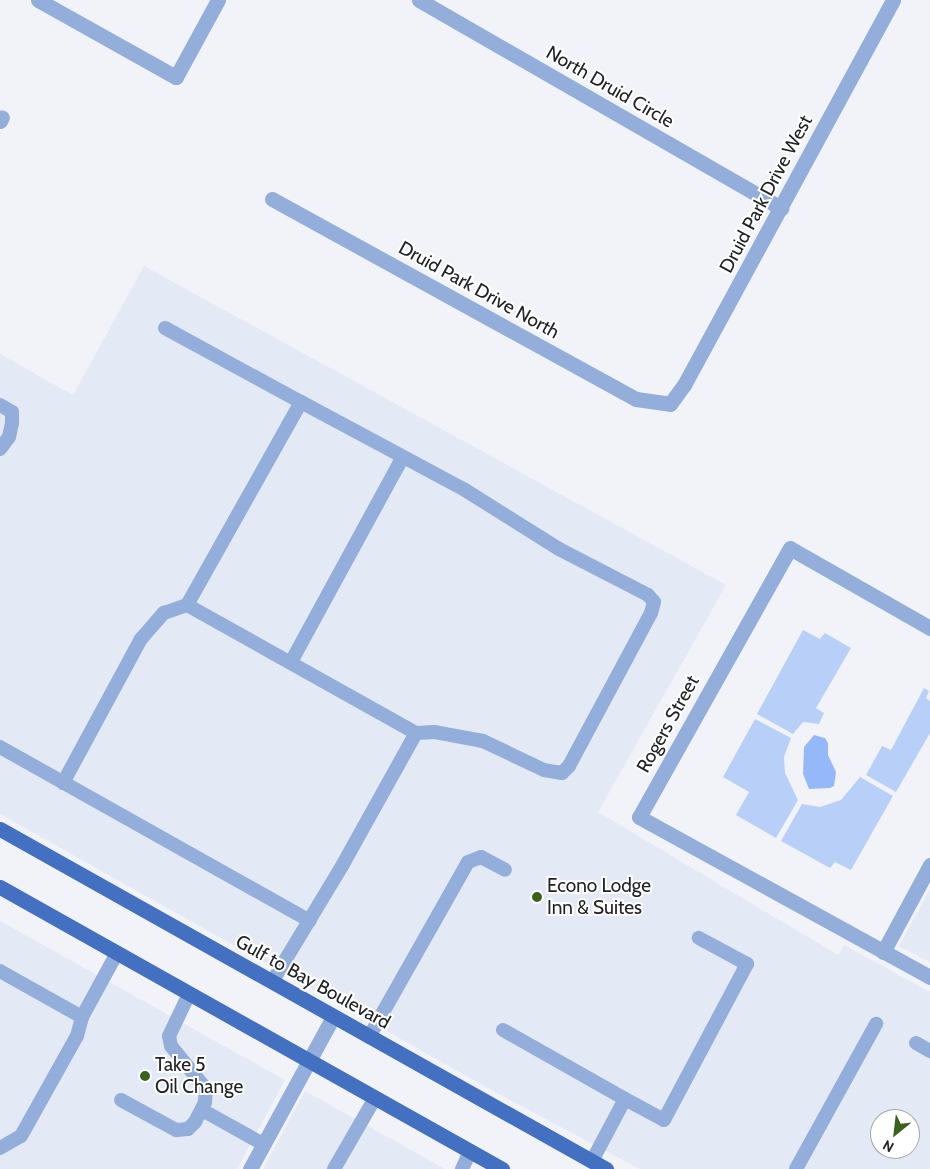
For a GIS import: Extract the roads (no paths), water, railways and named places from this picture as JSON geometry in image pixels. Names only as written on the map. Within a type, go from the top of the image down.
[{"type":"main road","name":"Gulf to Bay Boulevard","points":[[0,829],[369,1037],[590,1165],[606,1169]]},
{"type":"main road","points":[[0,887],[502,1169]]},
{"type":"street","points":[[38,0],[176,77],[218,0]]},
{"type":"street","name":"North Druid Circle","points":[[419,0],[781,208]]},
{"type":"street","name":"Druid Park Drive West","points":[[670,404],[684,385],[893,0]]},
{"type":"street","name":"Druid Park Drive North","points":[[272,199],[636,399],[670,404]]},
{"type":"street","name":"Rogers Street","points":[[930,628],[790,548],[639,817],[930,977]]},
{"type":"street","points":[[883,952],[930,865]]},
{"type":"street","points":[[250,1169],[333,1017]]},
{"type":"lane","points":[[165,328],[402,458],[465,490],[560,549],[648,595],[654,602],[652,613],[569,766],[562,773],[544,770],[483,741],[434,732],[416,733],[187,605]]},
{"type":"lane","points":[[63,783],[141,639],[164,613],[187,605],[301,402]]},
{"type":"lane","points":[[0,405],[12,412],[12,423],[9,437],[0,449]]},
{"type":"lane","points":[[291,662],[402,458]]},
{"type":"lane","points":[[272,982],[310,921],[416,733]]},
{"type":"lane","points":[[0,747],[310,921]]},
{"type":"lane","points":[[369,1037],[468,862],[480,857],[505,870]]},
{"type":"lane","points":[[503,1030],[664,1120],[747,964],[699,938]]},
{"type":"lane","points":[[0,1148],[21,1136],[77,1036],[82,1018],[116,953]]},
{"type":"lane","points":[[0,971],[82,1018]]},
{"type":"lane","points":[[121,1100],[176,1130],[188,1129],[202,1110],[206,1089],[171,1046],[169,1036],[189,994]]},
{"type":"lane","points":[[796,1169],[876,1024]]},
{"type":"lane","points":[[916,1043],[930,1050]]},
{"type":"lane","points":[[334,1169],[375,1098]]},
{"type":"lane","points":[[590,1165],[625,1099]]},
{"type":"lane","points":[[202,1110],[263,1144]]},
{"type":"lane","points":[[462,1169],[470,1152]]},
{"type":"place","name":"Econo Lodge Inn & Suites","points":[[537,897]]},
{"type":"place","name":"Take 5 Oil Change","points":[[145,1076]]}]
